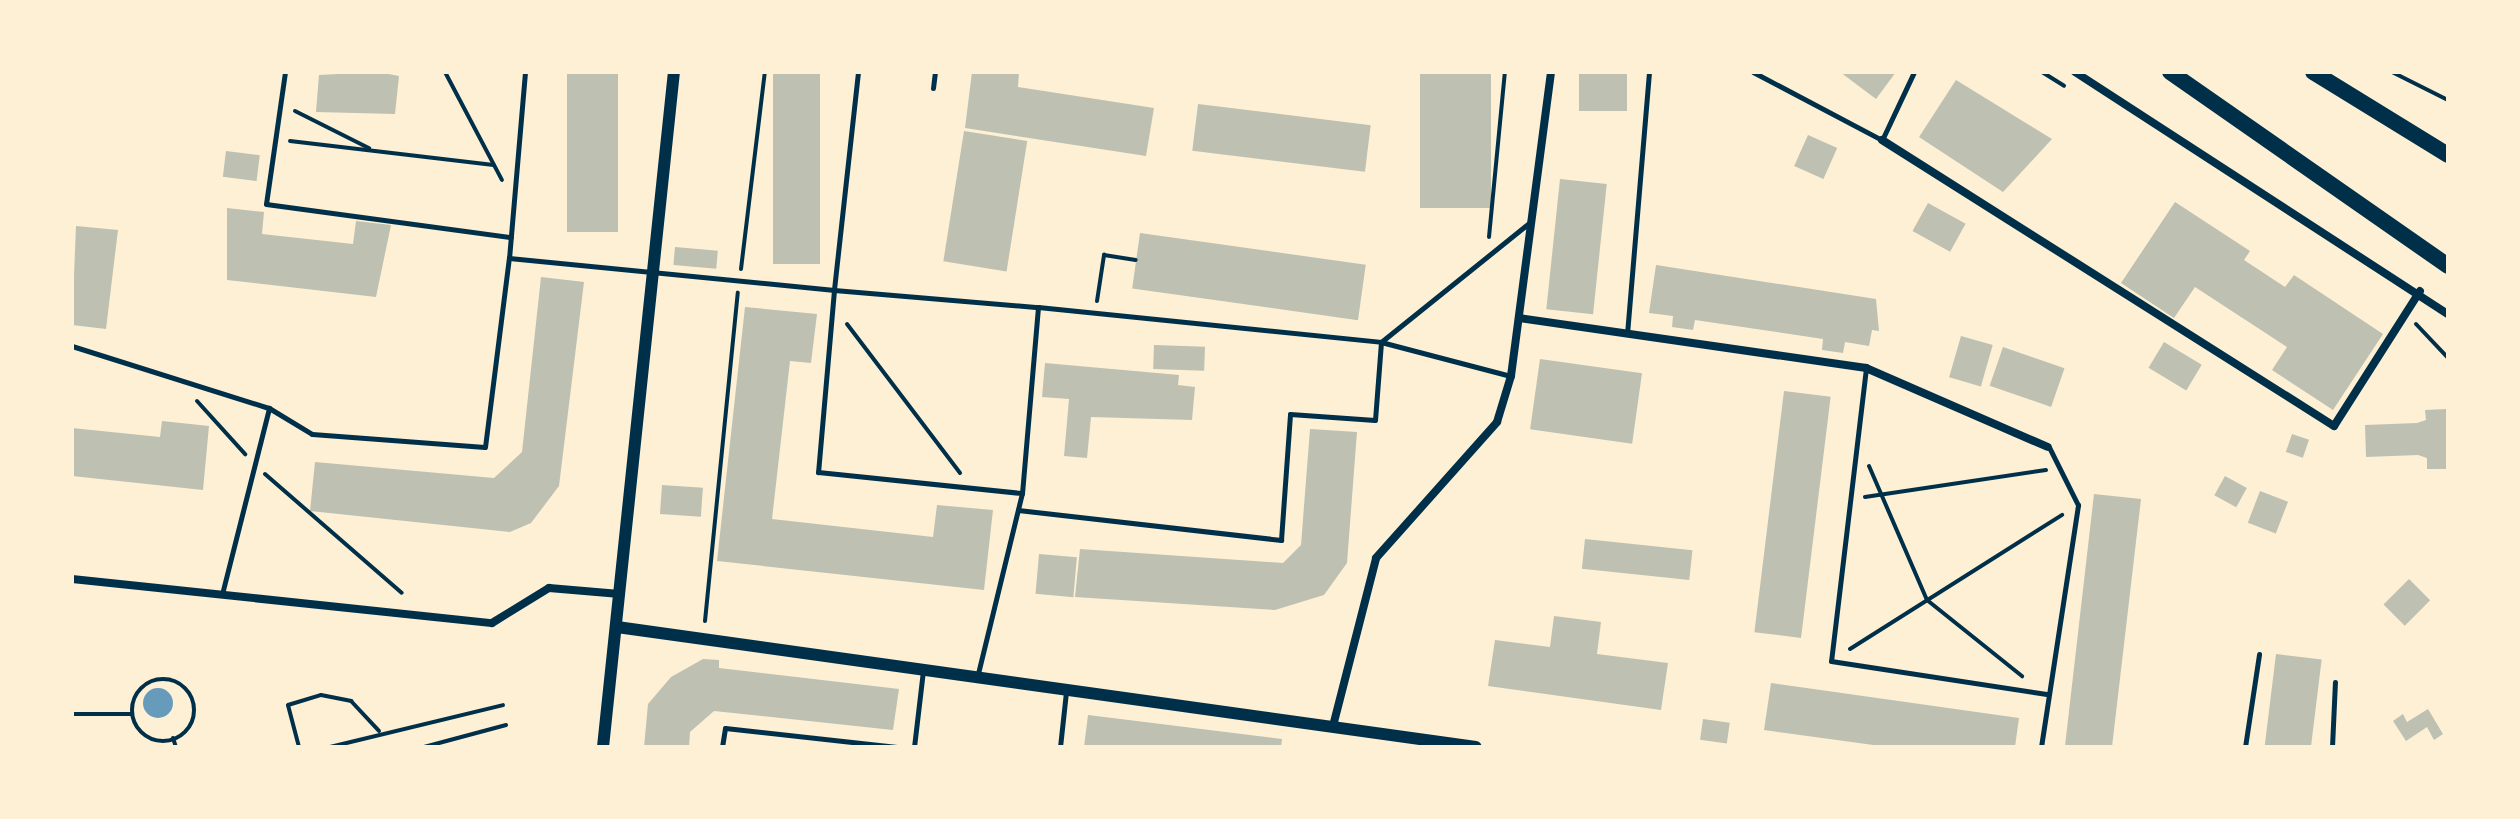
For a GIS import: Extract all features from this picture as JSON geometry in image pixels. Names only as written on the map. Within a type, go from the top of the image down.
[{"type":"main road","points":[[2170,72],[2448,266]]},
{"type":"main road","points":[[2313,72],[2448,155]]},
{"type":"street","points":[[603,747],[674,72]]},
{"type":"street","points":[[1333,726],[1376,558],[1497,422],[1511,376],[1551,72]]},
{"type":"street","points":[[2075,72],[2420,291],[2448,314]]},
{"type":"street","points":[[1882,140],[2334,426],[2420,291]]},
{"type":"street","points":[[1519,318],[1866,368],[2048,447]]},
{"type":"street","points":[[72,579],[492,623],[549,588],[620,594]]},
{"type":"street","points":[[617,627],[1476,747]]},
{"type":"lane","points":[[285,72],[266,204],[511,237]]},
{"type":"lane","points":[[72,346],[269,408],[312,434],[485,447],[509,258],[525,72]]},
{"type":"lane","points":[[858,72],[818,472],[1022,493]]},
{"type":"lane","points":[[933,88],[935,72]]},
{"type":"lane","points":[[1627,335],[1649,72]]},
{"type":"lane","points":[[1753,72],[1882,140],[1914,72]]},
{"type":"lane","points":[[1018,510],[1281,540],[1290,414],[1375,420],[1381,342],[1530,222]]},
{"type":"lane","points":[[509,258],[1381,342],[1511,376]]},
{"type":"lane","points":[[976,678],[1022,493],[1038,307]]},
{"type":"lane","points":[[1866,368],[1831,661],[2046,694]]},
{"type":"lane","points":[[222,594],[269,408]]},
{"type":"lane","points":[[2041,747],[2046,694],[2078,505],[2064,467],[2048,447]]},
{"type":"lane","points":[[2245,747],[2259,654]]},
{"type":"lane","points":[[914,747],[923,669]]},
{"type":"lane","points":[[2332,747],[2335,682]]},
{"type":"lane","points":[[1060,747],[1066,689]]},
{"type":"lane","points":[[722,747],[725,728],[897,747]]},
{"type":"path","points":[[445,72],[514,203]]},
{"type":"path","points":[[705,621],[739,280],[765,72]]},
{"type":"path","points":[[1488,255],[1505,72]]},
{"type":"path","points":[[2042,72],[2069,89]]},
{"type":"path","points":[[2392,72],[2448,100]]},
{"type":"path","points":[[282,104],[375,151]]},
{"type":"path","points":[[277,140],[494,165]]},
{"type":"path","points":[[1095,315],[1104,255],[1136,260]]},
{"type":"path","points":[[833,306],[972,489]]},
{"type":"path","points":[[2409,309],[2423,339],[2448,358]]},
{"type":"path","points":[[177,379],[254,465],[402,593]]},
{"type":"path","points":[[1857,438],[1927,600],[2046,694]]},
{"type":"path","points":[[1850,499],[2064,467]]},
{"type":"path","points":[[1831,661],[2078,505]]},
{"type":"path","points":[[132,714],[142,687],[176,682],[194,711],[173,738]]},
{"type":"path","points":[[299,747],[288,705],[321,695],[351,701],[379,731]]},
{"type":"path","points":[[330,747],[379,731],[503,705]]},
{"type":"path","points":[[72,714],[132,714]]},
{"type":"path","points":[[132,714],[145,734],[173,738]]},
{"type":"path","points":[[424,747],[506,725]]},
{"type":"path","points":[[173,738],[176,747]]},
{"type":"water","points":[[158,688],[169,692],[173,703],[169,714],[158,718],[147,714],[143,703],[147,692]]},
{"type":"building","points":[[378,72],[399,76],[395,114],[316,112],[319,75]]},
{"type":"building","points":[[567,72],[618,72],[618,232],[567,232]]},
{"type":"building","points":[[773,72],[820,72],[820,264],[773,264]]},
{"type":"building","points":[[972,72],[1019,72],[1018,87],[1154,108],[1146,156],[965,128]]},
{"type":"building","points":[[1420,72],[1491,72],[1491,208],[1420,208]]},
{"type":"building","points":[[1579,72],[1627,72],[1627,111],[1579,111]]},
{"type":"building","points":[[1840,72],[1896,72],[1876,99]]},
{"type":"building","points":[[1956,80],[2052,139],[2003,192],[1919,137]]},
{"type":"building","points":[[1198,104],[1371,125],[1365,172],[1192,151]]},
{"type":"building","points":[[964,131],[1027,141],[1007,271],[943,261]]},
{"type":"building","points":[[1808,135],[1837,148],[1823,179],[1794,166]]},
{"type":"building","points":[[226,151],[260,155],[257,181],[223,177]]},
{"type":"building","points":[[1560,179],[1607,184],[1593,314],[1546,309]]},
{"type":"building","points":[[2175,202],[2250,251],[2244,260],[2285,287],[2294,275],[2383,334],[2333,410],[2272,370],[2287,347],[2195,287],[2174,318],[2121,283]]},
{"type":"building","points":[[1928,203],[1966,224],[1950,252],[1912,231]]},
{"type":"building","points":[[227,208],[264,212],[262,234],[353,244],[356,221],[391,225],[376,297],[227,280]]},
{"type":"building","points":[[76,226],[118,230],[106,329],[72,325]]},
{"type":"building","points":[[1140,233],[1366,265],[1358,320],[1132,288]]},
{"type":"building","points":[[675,247],[718,251],[716,269],[673,265]]},
{"type":"building","points":[[1656,265],[1876,299],[1879,331],[1872,330],[1869,346],[1845,342],[1843,353],[1822,350],[1823,339],[1695,320],[1693,330],[1672,327],[1673,316],[1649,313]]},
{"type":"building","points":[[541,277],[584,282],[559,486],[531,523],[510,532],[310,511],[315,462],[494,478],[522,452]]},
{"type":"building","points":[[745,307],[817,314],[811,363],[790,361],[772,519],[933,537],[937,505],[993,510],[984,590],[717,561]]},
{"type":"building","points":[[1961,336],[1993,345],[1981,386],[1949,377]]},
{"type":"building","points":[[2164,342],[2202,365],[2186,390],[2149,368]]},
{"type":"building","points":[[1154,345],[1205,347],[1204,371],[1153,369]]},
{"type":"building","points":[[2003,347],[2064,368],[2051,407],[1990,386]]},
{"type":"building","points":[[1540,359],[1642,373],[1632,444],[1530,429]]},
{"type":"building","points":[[1045,363],[1179,375],[1178,385],[1195,387],[1192,420],[1091,417],[1087,458],[1064,456],[1069,399],[1042,397]]},
{"type":"building","points":[[1784,391],[1831,397],[1801,638],[1754,632]]},
{"type":"building","points":[[2447,409],[2448,469],[2427,469],[2427,458],[2418,455],[2366,457],[2365,425],[2417,423],[2426,420],[2425,410]]},
{"type":"building","points":[[162,421],[209,426],[203,490],[72,476],[72,428],[160,437]]},
{"type":"building","points":[[1310,429],[1357,432],[1347,563],[1324,595],[1275,610],[1075,597],[1080,549],[1283,563],[1301,545]]},
{"type":"building","points":[[2292,434],[2309,440],[2303,458],[2286,452]]},
{"type":"building","points":[[2225,476],[2247,488],[2236,507],[2214,495]]},
{"type":"building","points":[[662,485],[703,488],[701,517],[660,514]]},
{"type":"building","points":[[2260,491],[2288,502],[2276,533],[2248,523]]},
{"type":"building","points":[[2094,494],[2141,499],[2112,747],[2073,747],[2065,746]]},
{"type":"building","points":[[1585,539],[1692,550],[1689,580],[1582,569]]},
{"type":"building","points":[[1039,554],[1077,557],[1073,597],[1036,594]]},
{"type":"building","points":[[2409,579],[2430,600],[2405,626],[2384,604]]},
{"type":"building","points":[[1554,616],[1601,622],[1597,654],[1668,663],[1661,710],[1488,686],[1495,640],[1550,647]]},
{"type":"building","points":[[2276,654],[2322,660],[2311,747],[2265,747]]},
{"type":"building","points":[[703,659],[719,660],[719,668],[899,689],[893,730],[714,711],[690,732],[689,747],[644,747],[648,704],[671,677]]},
{"type":"building","points":[[1771,683],[2019,718],[2015,747],[1888,747],[1764,730]]},
{"type":"building","points":[[2428,709],[2443,734],[2434,740],[2427,727],[2406,741],[2393,721],[2403,714],[2407,722]]},
{"type":"building","points":[[1088,715],[1282,739],[1281,747],[1084,747]]},
{"type":"building","points":[[1703,719],[1730,723],[1727,744],[1700,740]]}]
